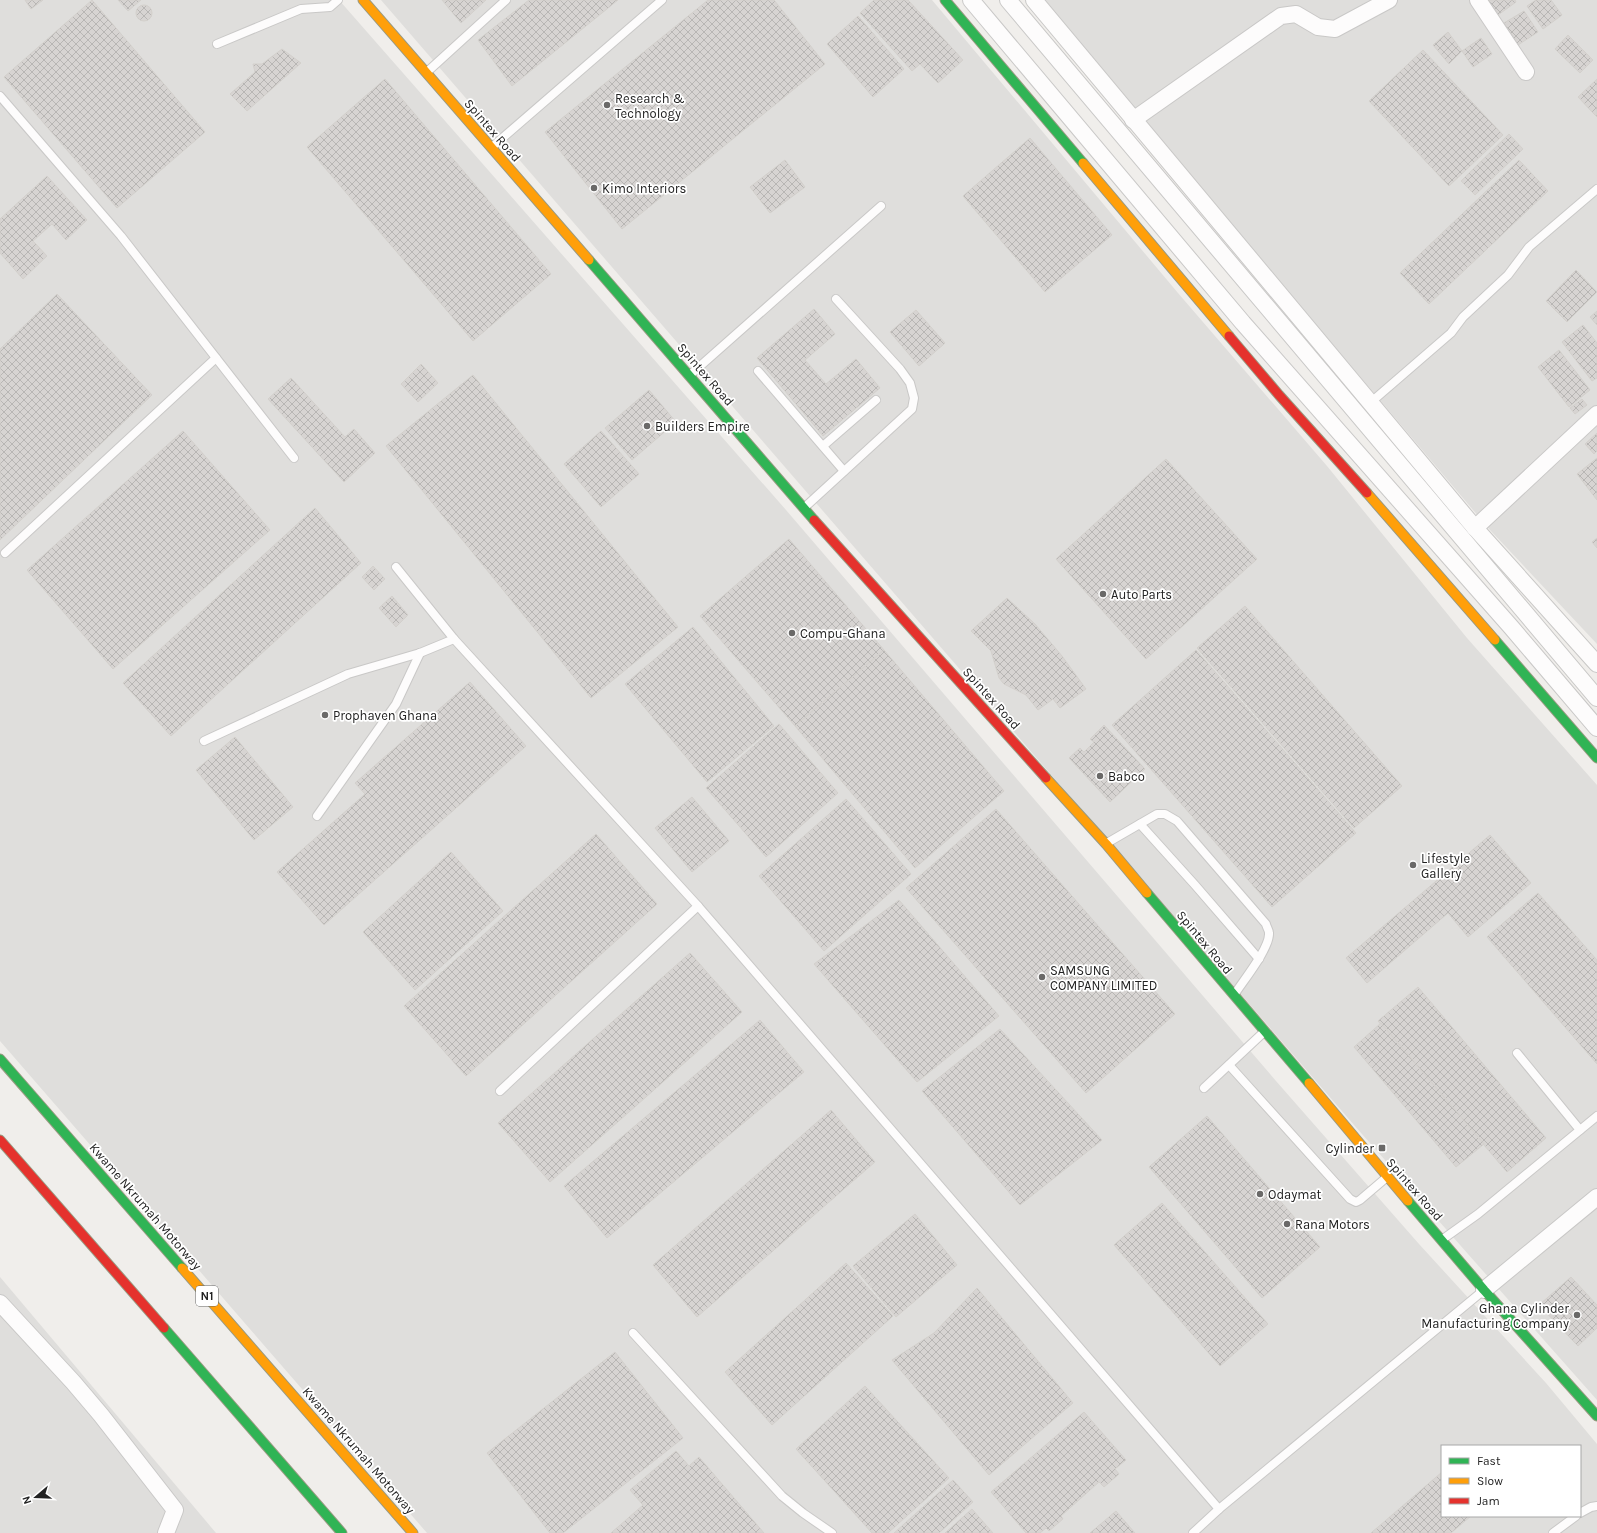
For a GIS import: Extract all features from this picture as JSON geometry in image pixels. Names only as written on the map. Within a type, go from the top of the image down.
[{"type":"main road","points":[[945,0],[1279,395],[1433,568],[1597,758]]},
{"type":"main road","name":"Spintex Road","points":[[367,2],[426,73],[804,508],[1106,844],[1484,1290],[1597,1416]]},
{"type":"main road","name":"Kwame Nkrumah Motorway","points":[[0,1059],[76,1144],[413,1533]]},
{"type":"main road","points":[[0,1140],[342,1533]]},
{"type":"street","points":[[971,0],[1243,323],[1511,627],[1597,728]]},
{"type":"street","points":[[1008,0],[1597,698]]},
{"type":"street","points":[[1034,0],[1475,528],[1597,664]]},
{"type":"street","points":[[1133,120],[1281,16],[1296,14],[1318,27],[1335,29],[1389,0]]},
{"type":"street","points":[[1478,0],[1526,72]]},
{"type":"street","points":[[1475,528],[1597,414]]},
{"type":"street","points":[[1484,1290],[1595,1202]]},
{"type":"street","points":[[0,1304],[73,1382],[96,1409],[175,1510],[166,1533]]},
{"type":"lane","points":[[216,44],[302,9],[330,7],[338,0]]},
{"type":"lane","points":[[426,73],[506,0]]},
{"type":"lane","points":[[491,147],[662,0]]},
{"type":"lane","points":[[0,96],[121,236],[294,458]]},
{"type":"lane","points":[[1370,403],[1451,334],[1463,317],[1508,275],[1529,247],[1597,189]]},
{"type":"lane","points":[[690,376],[881,206]]},
{"type":"lane","points":[[804,508],[912,409],[914,398],[910,383],[900,369],[836,299]]},
{"type":"lane","points":[[5,553],[216,358]]},
{"type":"lane","points":[[758,371],[844,471]]},
{"type":"lane","points":[[823,446],[876,400]]},
{"type":"lane","points":[[396,567],[454,639],[698,906],[1219,1509]]},
{"type":"lane","points":[[204,742],[348,674],[420,653],[454,639]]},
{"type":"lane","points":[[317,816],[396,704],[420,653]]},
{"type":"lane","points":[[1106,844],[1156,814],[1166,814],[1178,821],[1266,924],[1269,932],[1259,959],[1234,995]]},
{"type":"lane","points":[[1140,824],[1259,959]]},
{"type":"lane","points":[[500,1090],[698,906]]},
{"type":"lane","points":[[1204,1088],[1264,1032]]},
{"type":"lane","points":[[1517,1054],[1580,1130]]},
{"type":"lane","points":[[1229,1065],[1350,1199],[1356,1202],[1360,1200],[1388,1177]]},
{"type":"lane","points":[[1442,1240],[1478,1214],[1597,1116]]},
{"type":"lane","points":[[1193,1533],[1219,1509],[1484,1290]]},
{"type":"lane","points":[[633,1333],[782,1496],[832,1533]]},
{"type":"lane","points":[[1581,1512],[1597,1506]]},
{"type":"lane","points":[[1553,1533],[1575,1517]]},
{"type":"shaded area","points":[[0,0],[339,0],[786,510],[1276,1081],[1419,1244],[1546,1383],[1597,1444],[1597,1533],[427,1533],[0,1041]]},
{"type":"shaded area","points":[[381,0],[932,0],[1178,293],[1327,466],[1467,638],[1597,785],[1597,1400],[1354,1125]]},
{"type":"shaded area","points":[[1045,0],[1597,0],[1597,644],[1490,530],[1163,144]]},
{"type":"shaded area","points":[[0,1277],[216,1533],[0,1533]]},
{"type":"building","points":[[25,0],[43,0],[31,9]]},
{"type":"building","points":[[92,0],[205,132],[117,208],[4,77]]},
{"type":"building","points":[[118,0],[141,0],[128,11]]},
{"type":"building","points":[[442,0],[486,0],[461,23]]},
{"type":"building","points":[[529,0],[618,0],[512,86],[478,40]]},
{"type":"building","points":[[708,0],[774,0],[825,64],[622,229],[545,132]]},
{"type":"building","points":[[874,0],[908,0],[963,60],[938,83],[920,64],[912,71],[860,13]]},
{"type":"building","points":[[1488,0],[1515,0],[1516,2],[1498,15]]},
{"type":"building","points":[[1536,0],[1551,0],[1562,15],[1543,29],[1527,6]]},
{"type":"building","points":[[141,5],[147,5],[152,10],[150,19],[147,21],[141,21],[136,16],[136,10]]},
{"type":"building","points":[[1524,11],[1538,32],[1518,45],[1504,23]]},
{"type":"building","points":[[858,16],[904,69],[873,97],[827,44]]},
{"type":"building","points":[[1448,32],[1462,51],[1449,64],[1433,45]]},
{"type":"building","points":[[1568,35],[1593,60],[1580,73],[1555,49]]},
{"type":"building","points":[[1481,38],[1492,54],[1473,67],[1462,51]]},
{"type":"building","points":[[282,49],[301,63],[247,111],[230,94],[255,72],[253,64],[262,64]]},
{"type":"building","points":[[1423,50],[1503,135],[1449,186],[1369,101]]},
{"type":"building","points":[[385,79],[551,274],[473,341],[307,147]]},
{"type":"building","points":[[1597,79],[1597,117],[1578,97]]},
{"type":"building","points":[[1509,134],[1523,149],[1475,195],[1461,181]]},
{"type":"building","points":[[1030,138],[1112,235],[1045,292],[963,196]]},
{"type":"building","points":[[785,160],[805,187],[770,213],[750,187]]},
{"type":"building","points":[[1519,160],[1548,191],[1429,304],[1400,273]]},
{"type":"building","points":[[47,176],[87,220],[66,240],[52,224],[33,241],[47,256],[23,279],[0,253],[0,219]]},
{"type":"building","points":[[1576,270],[1597,292],[1567,322],[1546,301]]},
{"type":"building","points":[[57,294],[152,395],[0,540],[0,349]]},
{"type":"building","points":[[814,309],[835,334],[805,360],[826,384],[856,359],[880,388],[823,436],[757,358]]},
{"type":"building","points":[[916,310],[945,343],[919,366],[890,332]]},
{"type":"building","points":[[1597,311],[1597,325],[1590,317]]},
{"type":"building","points":[[1583,325],[1597,343],[1597,378],[1592,381],[1562,342]]},
{"type":"building","points":[[1559,350],[1590,390],[1569,407],[1538,367]]},
{"type":"building","points":[[421,364],[438,383],[418,402],[401,384]]},
{"type":"building","points":[[473,375],[678,627],[591,698],[386,446]]},
{"type":"building","points":[[291,378],[345,437],[354,429],[375,453],[344,482],[268,399]]},
{"type":"building","points":[[649,390],[676,422],[632,460],[605,428]]},
{"type":"building","points":[[1582,399],[1587,405],[1575,414],[1570,408]]},
{"type":"building","points":[[183,431],[270,530],[113,669],[27,570]]},
{"type":"building","points":[[601,431],[639,474],[601,507],[564,464]]},
{"type":"building","points":[[1597,433],[1597,451],[1594,454],[1585,444]]},
{"type":"building","points":[[1597,458],[1597,500],[1577,474]]},
{"type":"building","points":[[1166,459],[1257,559],[1146,659],[1056,559]]},
{"type":"building","points":[[315,508],[361,563],[171,736],[123,683]]},
{"type":"building","points":[[1597,538],[1597,548],[1592,542]]},
{"type":"building","name":"Compu-Ghana","points":[[789,539],[884,650],[795,726],[700,616]]},
{"type":"building","points":[[373,566],[385,579],[374,590],[362,577]]},
{"type":"building","points":[[392,596],[408,615],[396,627],[379,608]]},
{"type":"building","points":[[1007,598],[1035,624],[1062,656],[1086,689],[1060,708],[1053,699],[1038,710],[1026,695],[1004,684],[999,678],[991,651],[971,631]]},
{"type":"building","points":[[1245,606],[1402,786],[1354,828],[1197,648]]},
{"type":"building","points":[[693,627],[774,726],[707,782],[625,684]]},
{"type":"building","points":[[884,650],[1004,791],[915,868],[795,726]]},
{"type":"building","points":[[1196,650],[1356,833],[1272,907],[1112,725]]},
{"type":"building","points":[[470,682],[526,746],[324,925],[277,872],[365,794],[355,783]]},
{"type":"building","points":[[779,724],[838,793],[766,857],[706,788]]},
{"type":"building","points":[[1104,725],[1145,769],[1110,802],[1069,758],[1080,748],[1084,752],[1094,742],[1090,739]]},
{"type":"building","points":[[235,737],[293,807],[254,840],[196,770]]},
{"type":"building","points":[[692,797],[729,841],[692,872],[655,828]]},
{"type":"building","points":[[846,799],[911,874],[824,951],[759,876]]},
{"type":"building","points":[[996,809],[1175,1014],[1086,1093],[906,888]]},
{"type":"building","points":[[596,834],[657,904],[466,1076],[404,1006]]},
{"type":"building","points":[[1490,835],[1531,883],[1468,937],[1448,913],[1367,983],[1346,958]]},
{"type":"building","points":[[451,852],[503,911],[415,990],[363,932]]},
{"type":"building","points":[[1538,893],[1597,960],[1597,1064],[1487,937]]},
{"type":"building","points":[[899,900],[999,1016],[917,1082],[814,964]]},
{"type":"building","points":[[690,953],[742,1012],[550,1182],[498,1123]]},
{"type":"building","points":[[1418,987],[1546,1138],[1507,1172],[1378,1021]]},
{"type":"building","points":[[760,1020],[804,1072],[607,1238],[564,1186]]},
{"type":"building","points":[[1381,1023],[1484,1144],[1456,1167],[1354,1047]]},
{"type":"building","points":[[1000,1029],[1102,1140],[1020,1205],[922,1091]]},
{"type":"building","points":[[831,1110],[875,1162],[697,1317],[653,1265]]},
{"type":"building","points":[[1207,1116],[1320,1247],[1262,1298],[1149,1167]]},
{"type":"building","points":[[1162,1203],[1268,1324],[1220,1366],[1114,1245]]},
{"type":"building","points":[[915,1214],[957,1265],[896,1317],[853,1266]]},
{"type":"building","points":[[846,1263],[893,1316],[772,1425],[725,1372]]},
{"type":"building","points":[[1571,1277],[1597,1305],[1597,1328],[1578,1346],[1539,1305]]},
{"type":"building","points":[[977,1288],[1073,1403],[989,1475],[892,1360],[934,1333]]},
{"type":"building","points":[[615,1352],[683,1438],[563,1533],[550,1533],[487,1453]]},
{"type":"building","points":[[865,1386],[949,1478],[888,1533],[872,1533],[796,1449]]},
{"type":"building","points":[[1084,1412],[1126,1460],[1115,1469],[1119,1474],[1104,1487],[1099,1482],[1061,1516],[1063,1519],[1049,1531],[1046,1528],[1040,1533],[1026,1533],[991,1492]]},
{"type":"building","points":[[676,1451],[689,1466],[699,1457],[764,1533],[611,1533],[643,1505],[630,1490]]},
{"type":"building","points":[[1441,1473],[1441,1517],[1470,1517],[1451,1533],[1371,1533]]},
{"type":"building","points":[[953,1480],[973,1502],[939,1533],[894,1533]]},
{"type":"building","points":[[972,1509],[993,1533],[945,1533]]},
{"type":"building","points":[[1116,1511],[1135,1533],[1090,1533]]},
{"type":"traffic: fast","points":[[945,0],[1083,163]]},
{"type":"traffic: fast","points":[[589,260],[814,520]]},
{"type":"traffic: fast","points":[[1495,640],[1597,758]]},
{"type":"traffic: fast","points":[[1147,893],[1309,1083]]},
{"type":"traffic: fast","points":[[0,1059],[182,1268]]},
{"type":"traffic: fast","points":[[1408,1201],[1484,1290],[1597,1416]]},
{"type":"traffic: fast","points":[[164,1328],[342,1533]]},
{"type":"traffic: slow","points":[[363,0],[589,260]]},
{"type":"traffic: slow","points":[[1083,163],[1229,336]]},
{"type":"traffic: slow","points":[[1367,493],[1495,640]]},
{"type":"traffic: slow","points":[[1046,778],[1106,844],[1147,893]]},
{"type":"traffic: slow","points":[[1309,1083],[1408,1201]]},
{"type":"traffic: slow","points":[[182,1268],[413,1533]]},
{"type":"traffic: jam","points":[[1229,336],[1279,395],[1367,493]]},
{"type":"traffic: jam","points":[[814,520],[1046,778]]},
{"type":"traffic: jam","points":[[0,1140],[164,1328]]},
{"type":"place","name":"Research & Technology","points":[[607,105]]},
{"type":"place","name":"Kimo Interiors","points":[[594,188]]},
{"type":"place","name":"Builders Empire","points":[[647,426]]},
{"type":"place","name":"Auto Parts","points":[[1103,594]]},
{"type":"place","name":"Compu-Ghana","points":[[792,633]]},
{"type":"place","name":"Prophaven Ghana","points":[[325,715]]},
{"type":"place","name":"Babco","points":[[1100,776]]},
{"type":"place","name":"Lifestyle Gallery","points":[[1413,865]]},
{"type":"place","name":"SAMSUNG COMPANY LIMITED","points":[[1042,977]]},
{"type":"place","name":"Cylinder","points":[[1382,1148]]},
{"type":"place","name":"Odaymat","points":[[1260,1194]]},
{"type":"place","name":"Rana Motors","points":[[1287,1224]]},
{"type":"place","name":"Ghana Cylinder Manufacturing Company","points":[[1577,1315]]}]
